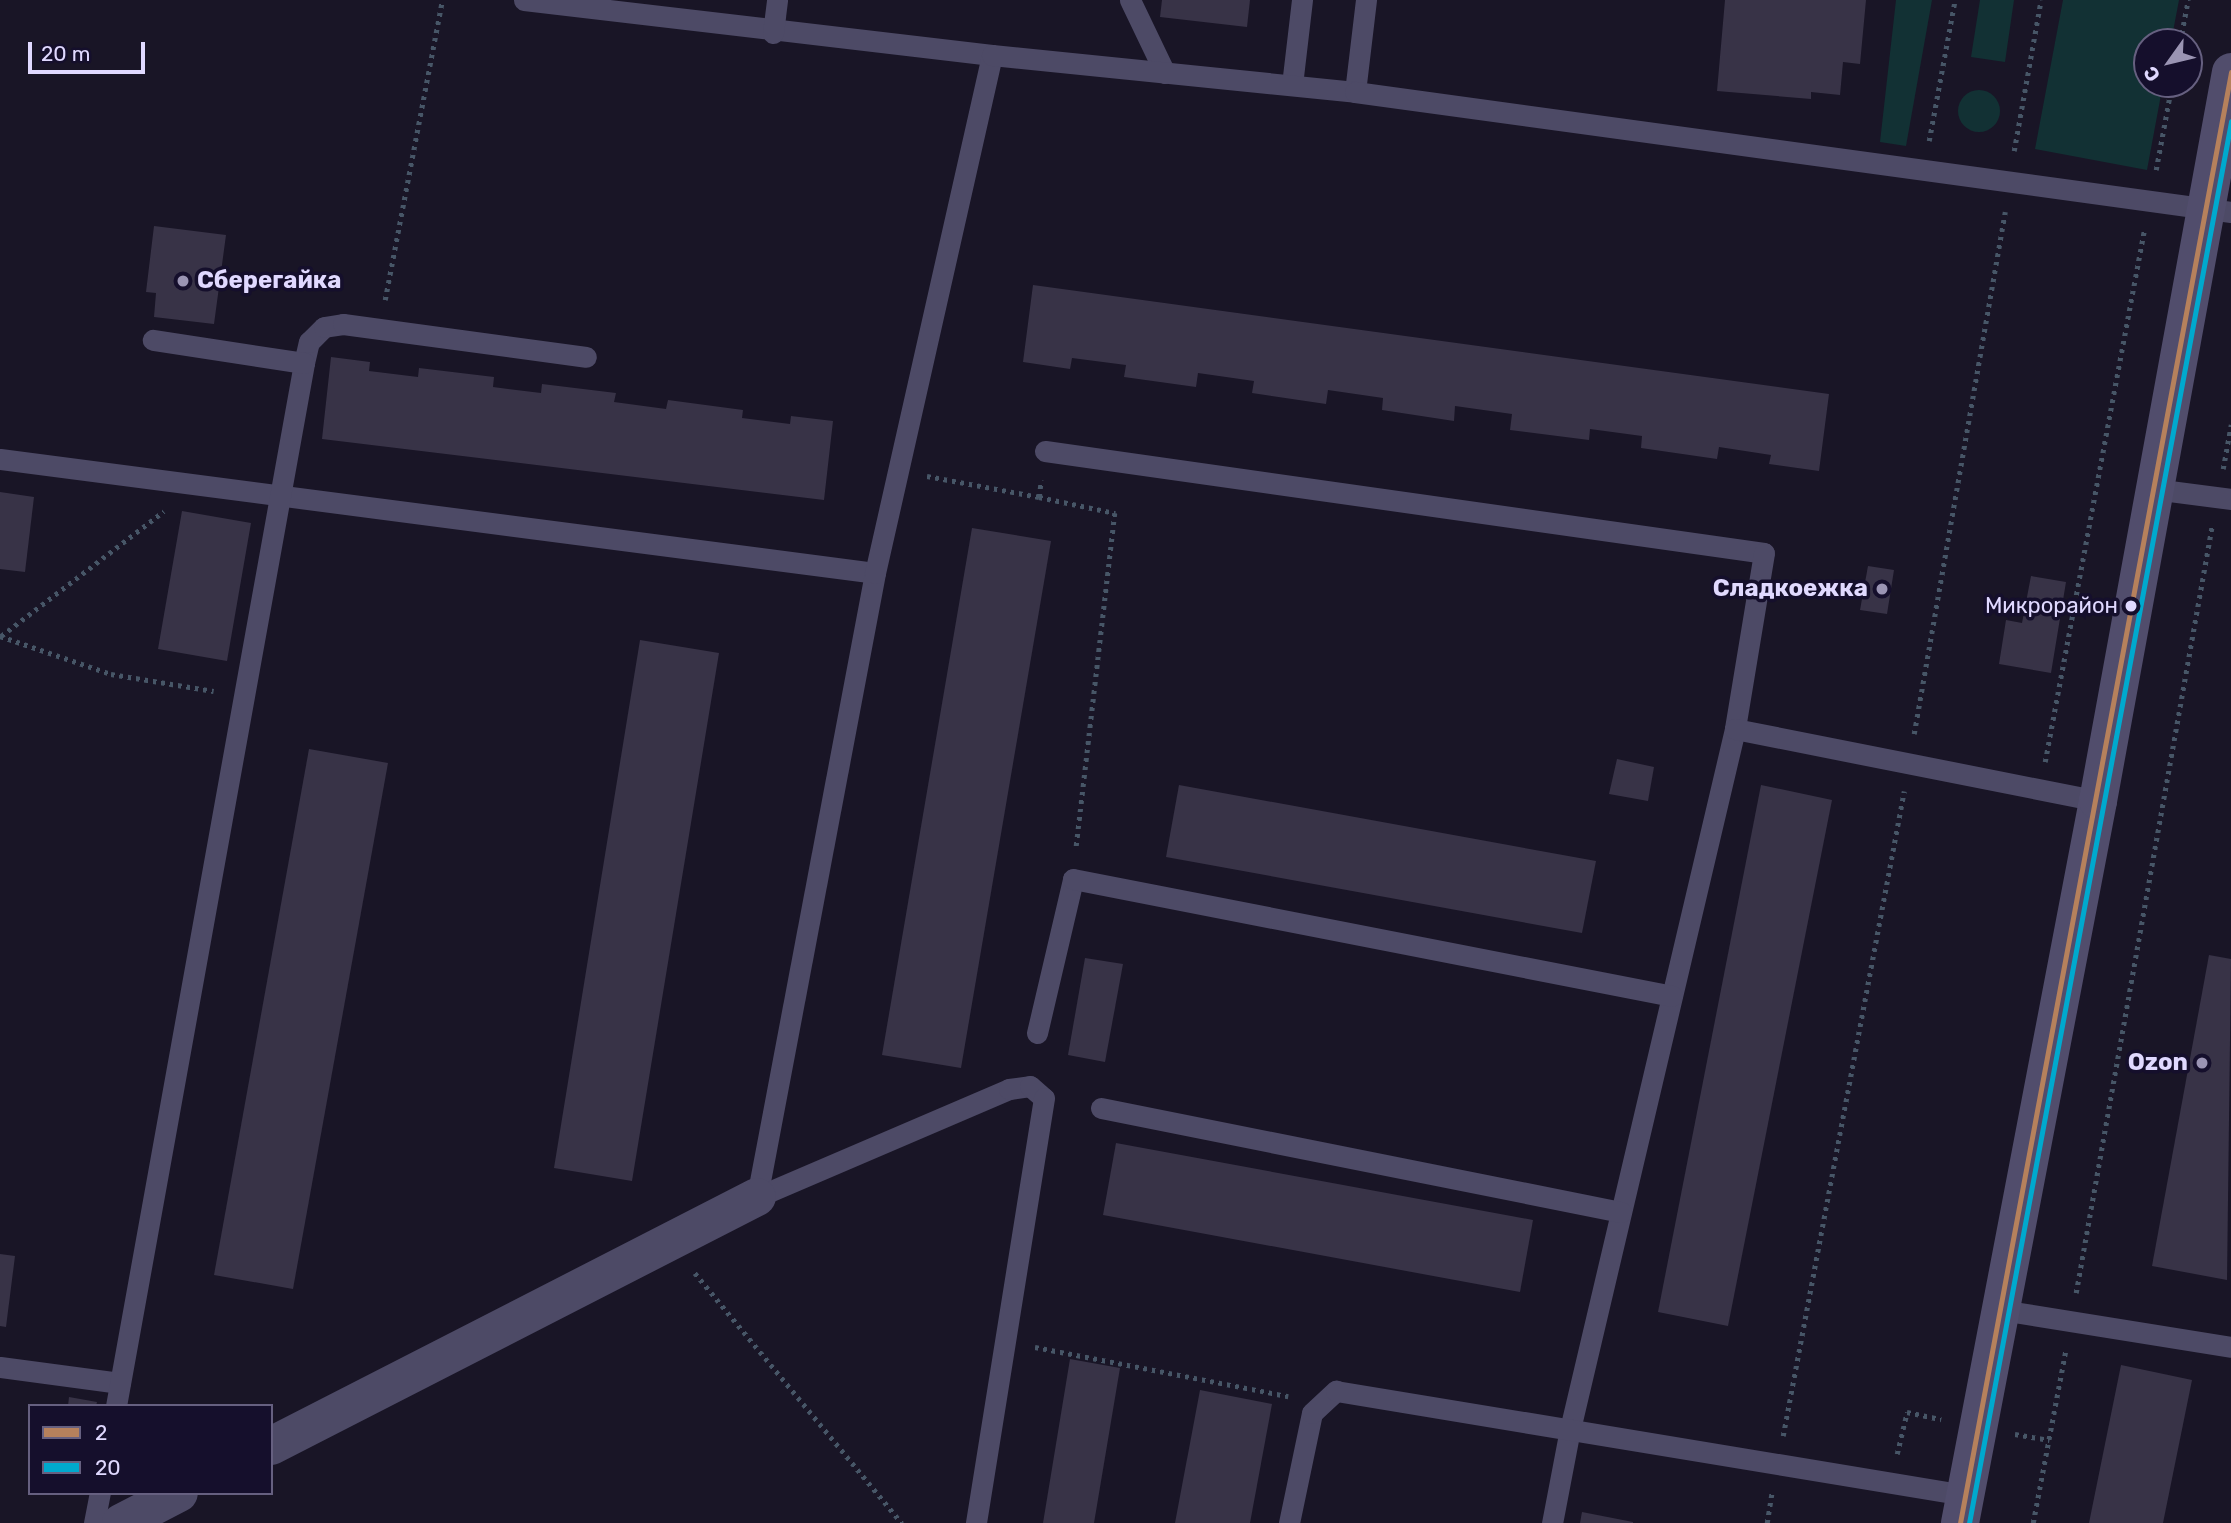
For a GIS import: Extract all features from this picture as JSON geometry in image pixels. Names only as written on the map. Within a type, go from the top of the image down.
[{"type":"main road","points":[[1963,1509],[2098,801],[2154,489],[2218,210],[2231,72]]},
{"type":"street","points":[[273,1445],[757,1197]]},
{"type":"street","points":[[121,1523],[175,1495]]},
{"type":"lane","points":[[524,0],[773,33],[1355,92],[2218,210]]},
{"type":"lane","points":[[773,33],[777,0]]},
{"type":"lane","points":[[1130,0],[1165,73]]},
{"type":"lane","points":[[1292,85],[1302,0]]},
{"type":"lane","points":[[1355,92],[1366,0]]},
{"type":"lane","points":[[757,1197],[875,573],[992,55]]},
{"type":"lane","points":[[116,1404],[309,342],[324,327],[380,328],[586,357]]},
{"type":"lane","points":[[153,340],[304,363]]},
{"type":"lane","points":[[1045,451],[1764,553],[1735,729],[1570,1429],[1552,1523]]},
{"type":"lane","points":[[0,459],[875,573]]},
{"type":"lane","points":[[2154,489],[2224,498]]},
{"type":"lane","points":[[1735,729],[2098,801]]},
{"type":"lane","points":[[1037,1033],[1073,878],[1672,996]]},
{"type":"lane","points":[[757,1197],[1009,1090],[1030,1086],[1044,1098],[976,1523]]},
{"type":"lane","points":[[1101,1108],[1621,1212]]},
{"type":"lane","points":[[2001,1310],[2231,1348]]},
{"type":"lane","points":[[0,1367],[120,1383]]},
{"type":"lane","points":[[1289,1523],[1312,1413],[1336,1391],[1570,1429],[1963,1509]]},
{"type":"lane","points":[[94,1523],[100,1495]]},
{"type":"path","points":[[380,328],[442,0]]},
{"type":"path","points":[[1924,170],[1955,0]]},
{"type":"path","points":[[2183,28],[2189,0]]},
{"type":"path","points":[[2040,790],[2169,98]]},
{"type":"path","points":[[2033,1523],[2224,498],[2231,425]]},
{"type":"path","points":[[1039,497],[1045,451]]},
{"type":"path","points":[[898,471],[1115,513],[1073,878]]},
{"type":"path","points":[[0,636],[198,486]]},
{"type":"path","points":[[0,636],[111,674],[246,696]]},
{"type":"path","points":[[669,1242],[902,1523]]},
{"type":"path","points":[[1005,1341],[1323,1403]]},
{"type":"path","points":[[1895,1463],[1907,1412],[2049,1440]]},
{"type":"green space","points":[[1896,0],[1932,0],[1906,146],[1880,142]]},
{"type":"green space","points":[[1980,0],[2014,0],[2005,62],[1971,57]]},
{"type":"green space","points":[[2063,0],[2179,0],[2174,28],[2133,28],[2133,98],[2160,98],[2147,170],[2035,149]]},
{"type":"green space","points":[[1979,90],[1994,96],[2000,111],[1994,126],[1979,132],[1964,126],[1958,111],[1964,96]]},
{"type":"building","points":[[1162,0],[1250,0],[1247,27],[1160,17]]},
{"type":"building","points":[[1725,0],[1866,0],[1860,64],[1843,62],[1840,95],[1811,92],[1811,99],[1717,91]]},
{"type":"building","points":[[154,226],[226,235],[214,324],[154,317],[156,293],[146,292]]},
{"type":"building","points":[[1033,285],[1829,394],[1819,471],[1769,464],[1771,455],[1719,447],[1717,459],[1641,448],[1642,436],[1590,429],[1589,440],[1510,430],[1512,414],[1455,406],[1454,421],[1382,410],[1383,398],[1328,390],[1326,404],[1252,393],[1254,381],[1198,373],[1196,387],[1124,377],[1126,365],[1072,358],[1070,369],[1023,362]]},
{"type":"building","points":[[331,357],[370,362],[369,371],[418,377],[419,368],[494,377],[493,387],[541,393],[542,384],[616,393],[614,402],[666,409],[668,400],[743,410],[742,418],[790,424],[791,416],[833,421],[824,500],[322,439]]},
{"type":"building","points":[[0,492],[34,497],[25,572],[0,569]]},
{"type":"building","points":[[182,511],[251,523],[227,661],[158,649]]},
{"type":"building","points":[[972,528],[1051,541],[961,1068],[882,1055]]},
{"type":"building","points":[[1868,566],[1894,570],[1887,614],[1860,610]]},
{"type":"building","points":[[2031,576],[2066,582],[2051,673],[1999,664],[2006,620],[2022,623]]},
{"type":"building","points":[[640,640],[719,653],[632,1181],[554,1168]]},
{"type":"building","points":[[309,749],[388,763],[293,1289],[214,1275]]},
{"type":"building","points":[[1617,759],[1654,767],[1648,801],[1609,794]]},
{"type":"building","points":[[1179,785],[1596,861],[1582,933],[1166,857]]},
{"type":"building","points":[[1761,785],[1832,800],[1728,1326],[1658,1312]]},
{"type":"building","points":[[2209,955],[2231,959],[2227,1280],[2152,1266]]},
{"type":"building","points":[[1085,958],[1123,964],[1105,1062],[1068,1055]]},
{"type":"building","points":[[1116,1143],[1533,1220],[1520,1292],[1103,1215]]},
{"type":"building","points":[[0,1254],[15,1256],[6,1327],[0,1326]]},
{"type":"building","points":[[1070,1359],[1120,1368],[1094,1523],[1043,1523]]},
{"type":"building","points":[[2121,1365],[2192,1380],[2163,1523],[2089,1523]]},
{"type":"building","points":[[1200,1390],[1272,1404],[1250,1523],[1175,1523]]},
{"type":"building","points":[[69,1397],[97,1402],[96,1404],[68,1404]]},
{"type":"building","points":[[1582,1512],[1633,1522],[1633,1523],[1580,1523]]},
{"type":"transit line","name":"2","points":[[1960,1523],[2231,72]]},
{"type":"transit line","name":"20","points":[[1969,1523],[2231,121]]},
{"type":"place","name":"Сберегайка","points":[[183,281]]},
{"type":"place","name":"Сладкоежка","points":[[1882,589]]},
{"type":"place","name":"Микрорайон","points":[[2131,606]]},
{"type":"place","name":"Ozon","points":[[2202,1063]]}]
